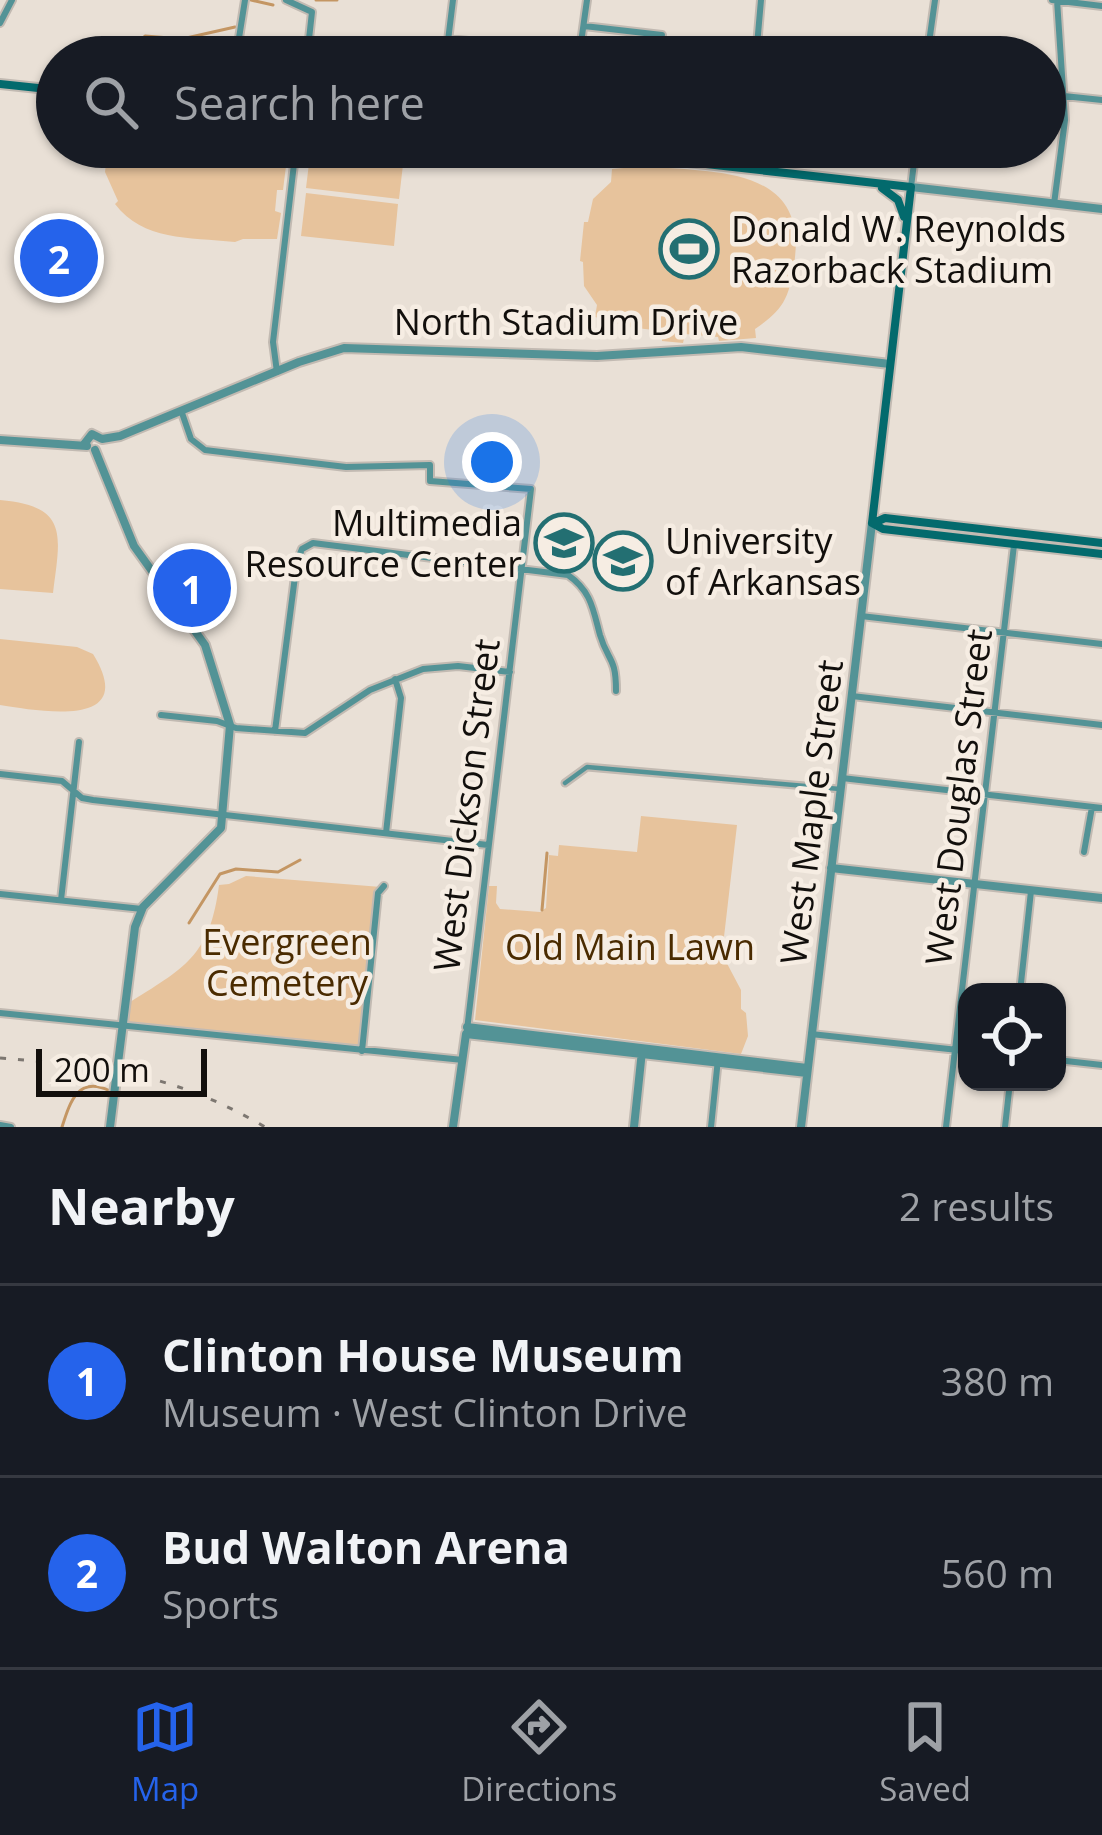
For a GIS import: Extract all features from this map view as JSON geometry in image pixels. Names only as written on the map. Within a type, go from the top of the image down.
[{"type":"main road","points":[[0,83],[36,87]]},
{"type":"main road","points":[[740,168],[910,188]]},
{"type":"main road","points":[[870,183],[898,200],[905,222]]},
{"type":"main road","name":"West Maple Street","points":[[872,524],[910,188]]},
{"type":"main road","points":[[872,524],[885,518],[1102,543]]},
{"type":"main road","points":[[872,524],[1102,554]]},
{"type":"street","points":[[0,23],[12,0]]},
{"type":"street","points":[[239,36],[245,0]]},
{"type":"street","points":[[286,0],[312,12],[309,36]]},
{"type":"street","points":[[448,36],[453,0]]},
{"type":"street","points":[[583,36],[587,0]]},
{"type":"street","points":[[758,36],[761,0]]},
{"type":"street","points":[[930,36],[935,0]]},
{"type":"street","points":[[1058,36],[1054,0],[1102,6]]},
{"type":"street","points":[[584,26],[662,35]]},
{"type":"street","points":[[1066,96],[1102,100]]},
{"type":"street","points":[[277,372],[273,342],[294,168]]},
{"type":"street","name":"West Maple Street","points":[[910,188],[913,168]]},
{"type":"street","points":[[1054,204],[1058,168]]},
{"type":"street","points":[[910,188],[1102,208]]},
{"type":"street","name":"North Stadium Drive","points":[[0,440],[86,443],[92,434],[102,439],[182,413],[324,353],[362,347],[597,356],[741,347],[890,364]]},
{"type":"street","name":"West Dickson Street","points":[[182,413],[191,439],[205,450],[346,467],[430,465],[430,481],[531,489],[453,1127]]},
{"type":"street","points":[[95,450],[102,439]]},
{"type":"street","points":[[86,443],[95,450],[137,551],[205,645],[230,725],[223,815],[216,838],[142,909],[135,927],[110,1127]]},
{"type":"street","name":"West Maple Street","points":[[801,1127],[872,524]]},
{"type":"street","points":[[275,731],[298,555],[305,546],[323,542],[568,575],[588,593],[602,642],[616,666],[616,691]]},
{"type":"street","name":"West Douglas Street","points":[[946,1127],[1014,545]]},
{"type":"street","points":[[861,616],[1102,644]]},
{"type":"street","points":[[161,715],[305,733],[348,702],[394,679],[437,666],[510,671]]},
{"type":"street","points":[[386,833],[401,698],[394,679]]},
{"type":"street","points":[[852,696],[1102,725]]},
{"type":"street","points":[[61,900],[79,742]]},
{"type":"street","points":[[566,783],[587,766],[840,790]]},
{"type":"street","points":[[0,774],[62,781],[82,798],[93,800],[488,845]]},
{"type":"street","points":[[842,778],[1102,808]]},
{"type":"street","points":[[1084,852],[1092,807]]},
{"type":"street","points":[[831,868],[1102,898]]},
{"type":"street","points":[[362,1051],[378,893],[384,886]]},
{"type":"street","points":[[1021,983],[1031,891]]},
{"type":"street","points":[[0,894],[142,909]]},
{"type":"street","points":[[0,1013],[463,1060]]},
{"type":"street","points":[[466,1030],[807,1071]]},
{"type":"street","points":[[811,1034],[958,1050]]},
{"type":"street","points":[[634,1127],[642,1051]]},
{"type":"street","points":[[711,1127],[718,1060]]},
{"type":"street","points":[[1066,1061],[1102,1065]]},
{"type":"street","points":[[1005,1127],[1009,1091]]},
{"type":"street","points":[[0,1125],[11,1127]]},
{"type":"green space","points":[[105,168],[286,168],[283,190],[277,190],[275,211],[281,213],[277,239],[235,242],[153,231],[115,204],[118,201]]},
{"type":"green space","points":[[308,168],[403,168],[399,199],[306,188]]},
{"type":"green space","name":"Donald W. Reynolds Razorback Stadium","points":[[612,169],[725,174],[770,190],[785,205],[794,227],[791,283],[779,309],[755,329],[756,338],[719,341],[718,337],[685,334],[683,343],[662,341],[662,331],[595,317],[597,305],[584,286],[580,261],[584,222],[588,222],[593,199],[611,182]]},
{"type":"green space","points":[[306,193],[398,204],[394,246],[301,236]]},
{"type":"green space","points":[[0,500],[39,509],[55,527],[58,555],[53,593],[0,589]]},
{"type":"green space","points":[[0,639],[77,647],[93,654],[104,678],[104,695],[95,705],[59,712],[0,705]]},
{"type":"green space","name":"Old Main Lawn","points":[[641,816],[737,825],[722,954],[741,990],[741,1009],[746,1013],[748,1036],[741,1054],[475,1020],[489,886],[497,886],[500,909],[540,912],[546,908],[549,855],[558,856],[559,845],[637,852]]},
{"type":"green space","name":"Evergreen Cemetery","points":[[246,876],[381,887],[362,1051],[124,1026],[127,1004],[179,970],[201,945],[219,885]]},
{"type":"waterway","points":[[251,0],[273,5]]},
{"type":"waterway","points":[[316,0],[337,0]]},
{"type":"waterway","points":[[195,36],[235,27]]},
{"type":"waterway","points":[[542,910],[547,853]]},
{"type":"waterway","points":[[189,923],[220,874],[236,869],[278,872],[300,860]]},
{"type":"waterway","points":[[62,1127],[72,1100],[83,1089],[110,1091]]},
{"type":"railway","points":[[0,1058],[72,1065],[168,1083],[265,1127]]},
{"type":"place","name":"Donald W. Reynolds Razorback Stadium","points":[[689,249]]},
{"type":"place","name":"Bud Walton Arena","points":[[59,258]]},
{"type":"place","name":"Multimedia Resource Center","points":[[564,543]]},
{"type":"place","name":"University of Arkansas","points":[[623,561]]},
{"type":"place","name":"Clinton House Museum","points":[[192,588]]}]
